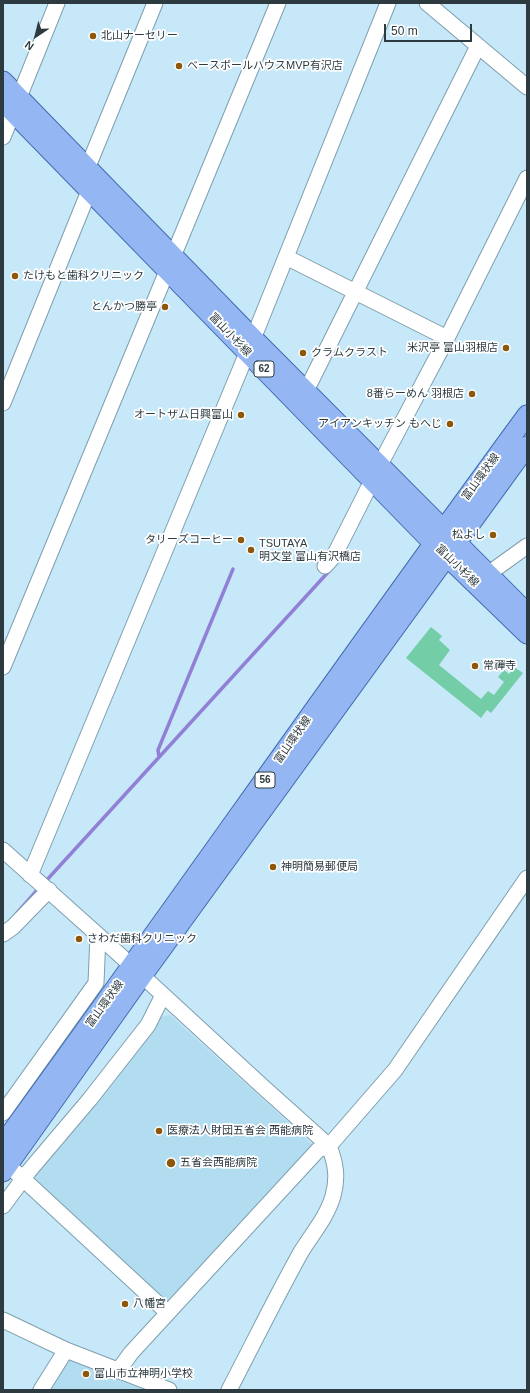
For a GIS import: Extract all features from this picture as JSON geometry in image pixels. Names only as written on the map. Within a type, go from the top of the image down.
[{"type":"main road","name":"富山小杉線","points":[[3,82],[12,104],[90,191],[170,262]]},
{"type":"main road","name":"富山小杉線","points":[[12,104],[87,169],[170,262],[376,474],[445,542],[527,634]]},
{"type":"main road","name":"富山小杉線","points":[[250,345],[306,391],[376,474]]},
{"type":"main road","name":"富山環状線","points":[[6,1168],[137,971],[445,542],[527,415]]},
{"type":"main road","name":"富山環状線","points":[[445,542],[527,446]]},
{"type":"main road","name":"富山小杉線","points":[[445,542],[489,575],[527,613]]},
{"type":"main road","name":"富山環状線","points":[[3,1144],[137,971]]},
{"type":"street","points":[[3,137],[12,104],[57,3]]},
{"type":"street","points":[[87,169],[155,3]]},
{"type":"street","points":[[3,667],[278,3]]},
{"type":"street","points":[[30,875],[250,345],[388,3]]},
{"type":"street","points":[[427,3],[527,87]]},
{"type":"street","points":[[306,391],[478,46]]},
{"type":"street","points":[[325,566],[334,556],[447,338],[527,178]]},
{"type":"street","points":[[3,403],[90,191]]},
{"type":"street","points":[[286,257],[447,338]]},
{"type":"street","points":[[489,575],[527,546]]},
{"type":"street","points":[[3,850],[98,934],[329,1146],[335,1161],[336,1180],[332,1198],[322,1221],[302,1252],[229,1390]]},
{"type":"street","points":[[118,1371],[131,1353],[318,1150],[329,1146],[394,1070],[527,878]]},
{"type":"street","points":[[3,934],[13,927],[49,890]]},
{"type":"street","points":[[3,1113],[96,983],[98,934]]},
{"type":"street","points":[[3,1206],[148,1025],[163,995]]},
{"type":"street","points":[[6,1168],[24,1178],[168,1313]]},
{"type":"street","points":[[3,1320],[66,1350],[169,1390]]},
{"type":"street","points":[[41,1390],[66,1350]]},
{"type":"shaded area","name":"五省会西能病院","points":[[170,1015],[313,1145],[175,1301],[164,1305],[31,1180],[160,1017]]},
{"type":"shaded area","name":"富山市立神明小学校","points":[[70,1356],[156,1390],[46,1390]]},
{"type":"green space","points":[[431,627],[442,636],[439,640],[450,650],[439,665],[481,699],[488,691],[494,695],[504,682],[498,677],[504,670],[509,674],[514,667],[523,673],[491,713],[487,710],[481,718],[406,658]]},
{"type":"waterway","points":[[159,757],[158,750],[233,569]]},
{"type":"waterway","points":[[45,882],[331,569]]},
{"type":"waterway","points":[[17,913],[39,888]]},
{"type":"place","name":"北山ナーセリー","points":[[93,36]]},
{"type":"place","name":"ベースボールハウスMVP有沢店","points":[[179,66]]},
{"type":"place","name":"たけもと歯科クリニック","points":[[15,276]]},
{"type":"place","name":"とんかつ勝亭","points":[[165,307]]},
{"type":"place","name":"米沢亭 富山羽根店","points":[[506,348]]},
{"type":"place","name":"クラムクラスト","points":[[303,353]]},
{"type":"place","name":"8番らーめん 羽根店","points":[[472,394]]},
{"type":"place","name":"オートザム日興富山","points":[[241,415]]},
{"type":"place","name":"アイアンキッチン もへじ","points":[[450,424]]},
{"type":"place","name":"松よし","points":[[493,535]]},
{"type":"place","name":"タリーズコーヒー","points":[[241,540]]},
{"type":"place","name":"TSUTAYA 明文堂 富山有沢橋店","points":[[251,550]]},
{"type":"place","name":"常禪寺","points":[[475,666]]},
{"type":"place","name":"神明簡易郵便局","points":[[273,867]]},
{"type":"place","name":"さわだ歯科クリニック","points":[[79,939]]},
{"type":"place","name":"医療法人財団五省会 西能病院","points":[[159,1131]]},
{"type":"place","name":"五省会西能病院","points":[[171,1163]]},
{"type":"place","name":"八幡宮","points":[[125,1304]]},
{"type":"place","name":"富山市立神明小学校","points":[[86,1374]]}]
